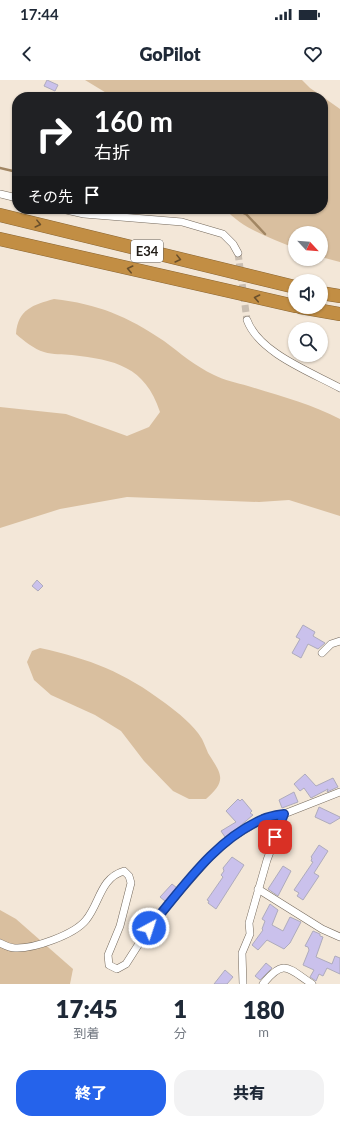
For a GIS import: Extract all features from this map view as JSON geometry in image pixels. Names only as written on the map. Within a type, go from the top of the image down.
[{"type":"highway","name":"E34","points":[[0,215],[288,285]]},
{"type":"highway","name":"E34","points":[[0,239],[288,304]]},
{"type":"highway","points":[[328,293],[340,296]]},
{"type":"highway","points":[[328,312],[340,314]]},
{"type":"street","points":[[0,194],[12,197]]},
{"type":"street","points":[[84,214],[182,222],[223,234],[233,244],[238,253]]},
{"type":"street","points":[[247,320],[251,330],[263,344],[288,360],[340,388]]},
{"type":"street","points":[[322,653],[331,644],[340,641]]},
{"type":"street","points":[[0,943],[13,948],[29,947],[76,929],[86,920],[106,881],[117,873],[124,871],[129,876],[131,883],[120,926],[108,955],[109,965],[117,969],[126,964],[149,928],[209,858],[231,838],[264,818],[284,814],[340,792]]},
{"type":"street","points":[[243,984],[242,953],[250,934],[249,923],[258,889],[284,814]]},
{"type":"street","points":[[258,889],[322,929],[340,937]]},
{"type":"street","points":[[263,984],[274,970],[287,968],[311,984]]},
{"type":"shaded area","points":[[85,80],[302,80],[316,92],[105,92]]},
{"type":"shaded area","points":[[328,101],[340,109],[340,262],[328,259],[328,226],[288,226],[288,245],[267,237],[240,222],[230,214],[328,214]]},
{"type":"shaded area","points":[[54,299],[85,304],[112,312],[150,332],[214,375],[307,405],[340,419],[340,516],[289,500],[259,502],[127,497],[60,509],[0,528],[0,407],[66,414],[127,436],[149,427],[160,412],[154,397],[146,384],[137,375],[126,368],[115,363],[88,357],[51,354],[40,351],[16,334],[20,319],[28,309],[39,303]]},
{"type":"shaded area","points":[[40,648],[91,662],[121,675],[150,692],[180,715],[190,724],[202,739],[219,772],[220,782],[213,792],[206,799],[189,799],[173,791],[144,761],[121,731],[95,715],[51,695],[34,680],[27,662],[32,651]]},
{"type":"shaded area","points":[[0,910],[16,919],[73,969],[70,984],[0,984]]},
{"type":"building","points":[[47,80],[58,85],[55,91],[44,86]]},
{"type":"building","points":[[37,580],[43,586],[38,591],[32,586]]},
{"type":"building","points":[[303,625],[315,632],[313,636],[325,643],[318,649],[308,644],[301,658],[292,653],[300,639],[296,637]]},
{"type":"building","points":[[305,774],[316,786],[333,778],[338,787],[327,792],[328,789],[311,798],[304,788],[300,791],[294,784]]},
{"type":"building","points":[[294,792],[298,802],[282,808],[279,800]]},
{"type":"building","points":[[238,799],[240,801],[242,799],[252,811],[250,813],[253,815],[225,837],[221,831],[236,822],[226,811]]},
{"type":"building","points":[[319,807],[340,818],[330,824],[315,817]]},
{"type":"building","points":[[319,845],[328,851],[314,873],[319,876],[303,900],[297,896],[299,893],[294,890],[313,862],[311,861],[311,857]]},
{"type":"building","points":[[232,857],[244,865],[216,909],[208,903],[209,901],[207,900],[223,877],[221,875],[224,871],[223,868]]},
{"type":"building","points":[[283,866],[291,871],[278,896],[268,889]]},
{"type":"building","points":[[172,884],[177,888],[165,901],[160,897]]},
{"type":"building","points":[[270,904],[278,910],[272,925],[283,931],[290,917],[301,922],[290,943],[284,949],[267,940],[258,950],[252,945],[263,930],[265,921],[262,919]]},
{"type":"building","points":[[313,931],[323,937],[316,957],[332,964],[335,956],[340,958],[340,974],[327,968],[323,976],[319,974],[316,981],[310,977],[314,970],[303,965],[309,950],[308,947],[305,946]]},
{"type":"building","points":[[266,963],[272,968],[260,980],[255,976]]},
{"type":"building","points":[[225,970],[233,977],[227,984],[214,984]]},
{"type":"waterway","points":[[0,168],[12,171]]},
{"type":"waterway","points":[[246,214],[265,234]]},
{"type":"tunnel","points":[[238,253],[247,320]]},
{"type":"route","points":[[149,928],[209,858],[231,838],[264,818],[284,814],[275,837]]}]
